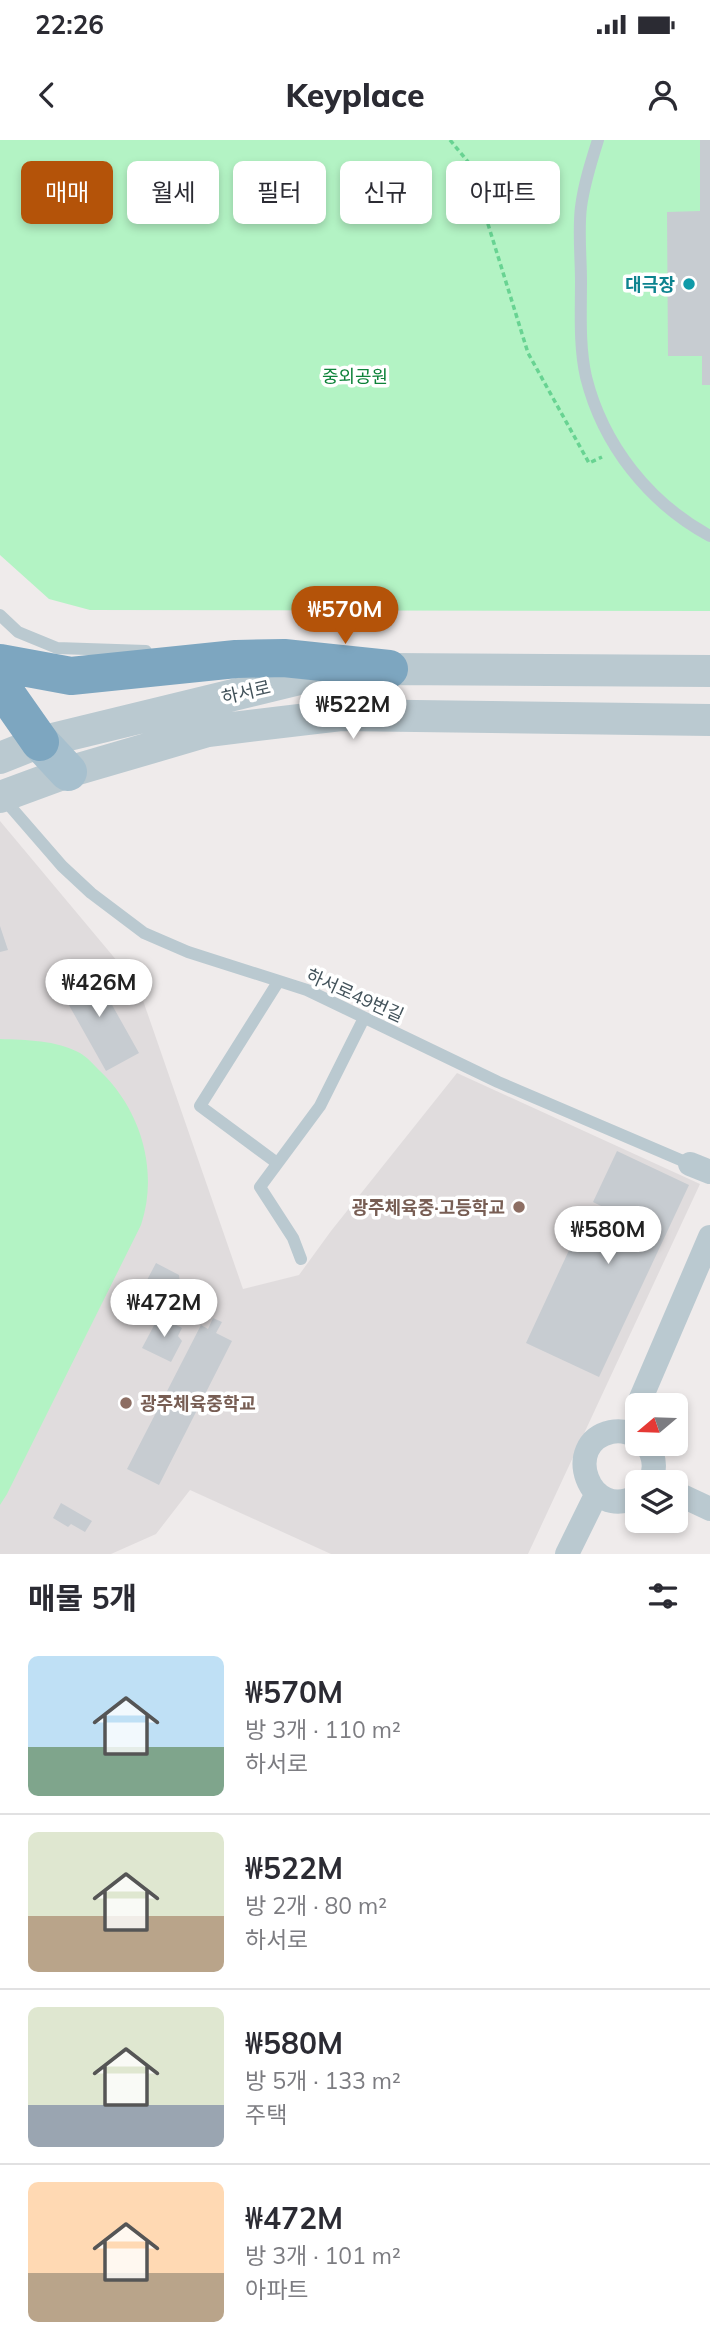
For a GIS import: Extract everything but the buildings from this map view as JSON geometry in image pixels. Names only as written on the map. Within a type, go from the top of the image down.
[{"type":"highway","points":[[0,663],[71,676],[176,656],[284,658],[389,669]]},
{"type":"highway","points":[[0,685],[40,742]]},
{"type":"highway","points":[[0,713],[40,742]]},
{"type":"main road","points":[[40,742],[68,772]]},
{"type":"street","name":"하서로","points":[[0,758],[40,742],[316,675],[389,669],[710,671]]},
{"type":"street","name":"하서로","points":[[1,797],[68,772],[208,731],[341,715],[710,720]]},
{"type":"street","points":[[644,1393],[710,1237]]},
{"type":"street","points":[[625,1436],[608,1433],[597,1439],[584,1460],[584,1473],[597,1493],[619,1502],[625,1498]]},
{"type":"street","points":[[568,1554],[597,1493]]},
{"type":"street","points":[[688,1499],[710,1509]]},
{"type":"lane","points":[[598,140],[585,182],[580,210],[581,335],[586,377],[601,419],[617,450],[649,491],[681,518],[710,536]]},
{"type":"lane","points":[[0,615],[18,632],[57,648],[176,656]]},
{"type":"lane","name":"하서로49번길","points":[[1,797],[62,866],[144,933],[188,952],[307,990],[498,1082],[700,1168]]},
{"type":"lane","points":[[277,1163],[200,1106],[278,982]]},
{"type":"lane","points":[[301,1259],[293,1238],[260,1187],[320,1106],[364,1017]]},
{"type":"path","points":[[450,140],[469,163],[528,353],[589,463],[617,450]]},
{"type":"shaded area","name":"광주체육중·고등학교","points":[[0,821],[138,986],[243,1289],[299,1275],[457,1073],[700,1184],[528,1554],[331,1554],[190,1490],[156,1534],[111,1554],[0,1554]]},
{"type":"green space","name":"중외공원","points":[[0,140],[710,140],[710,611],[90,610],[49,599],[0,555]]},
{"type":"green space","points":[[0,1039],[61,1045],[80,1053],[90,1061],[114,1087],[136,1123],[143,1142],[148,1184],[141,1225],[0,1505]]},
{"type":"place","name":"대극장","points":[[689,284]]},
{"type":"place","name":"광주체육중·고등학교","points":[[519,1207]]},
{"type":"place","name":"광주체육중학교","points":[[126,1403]]}]
